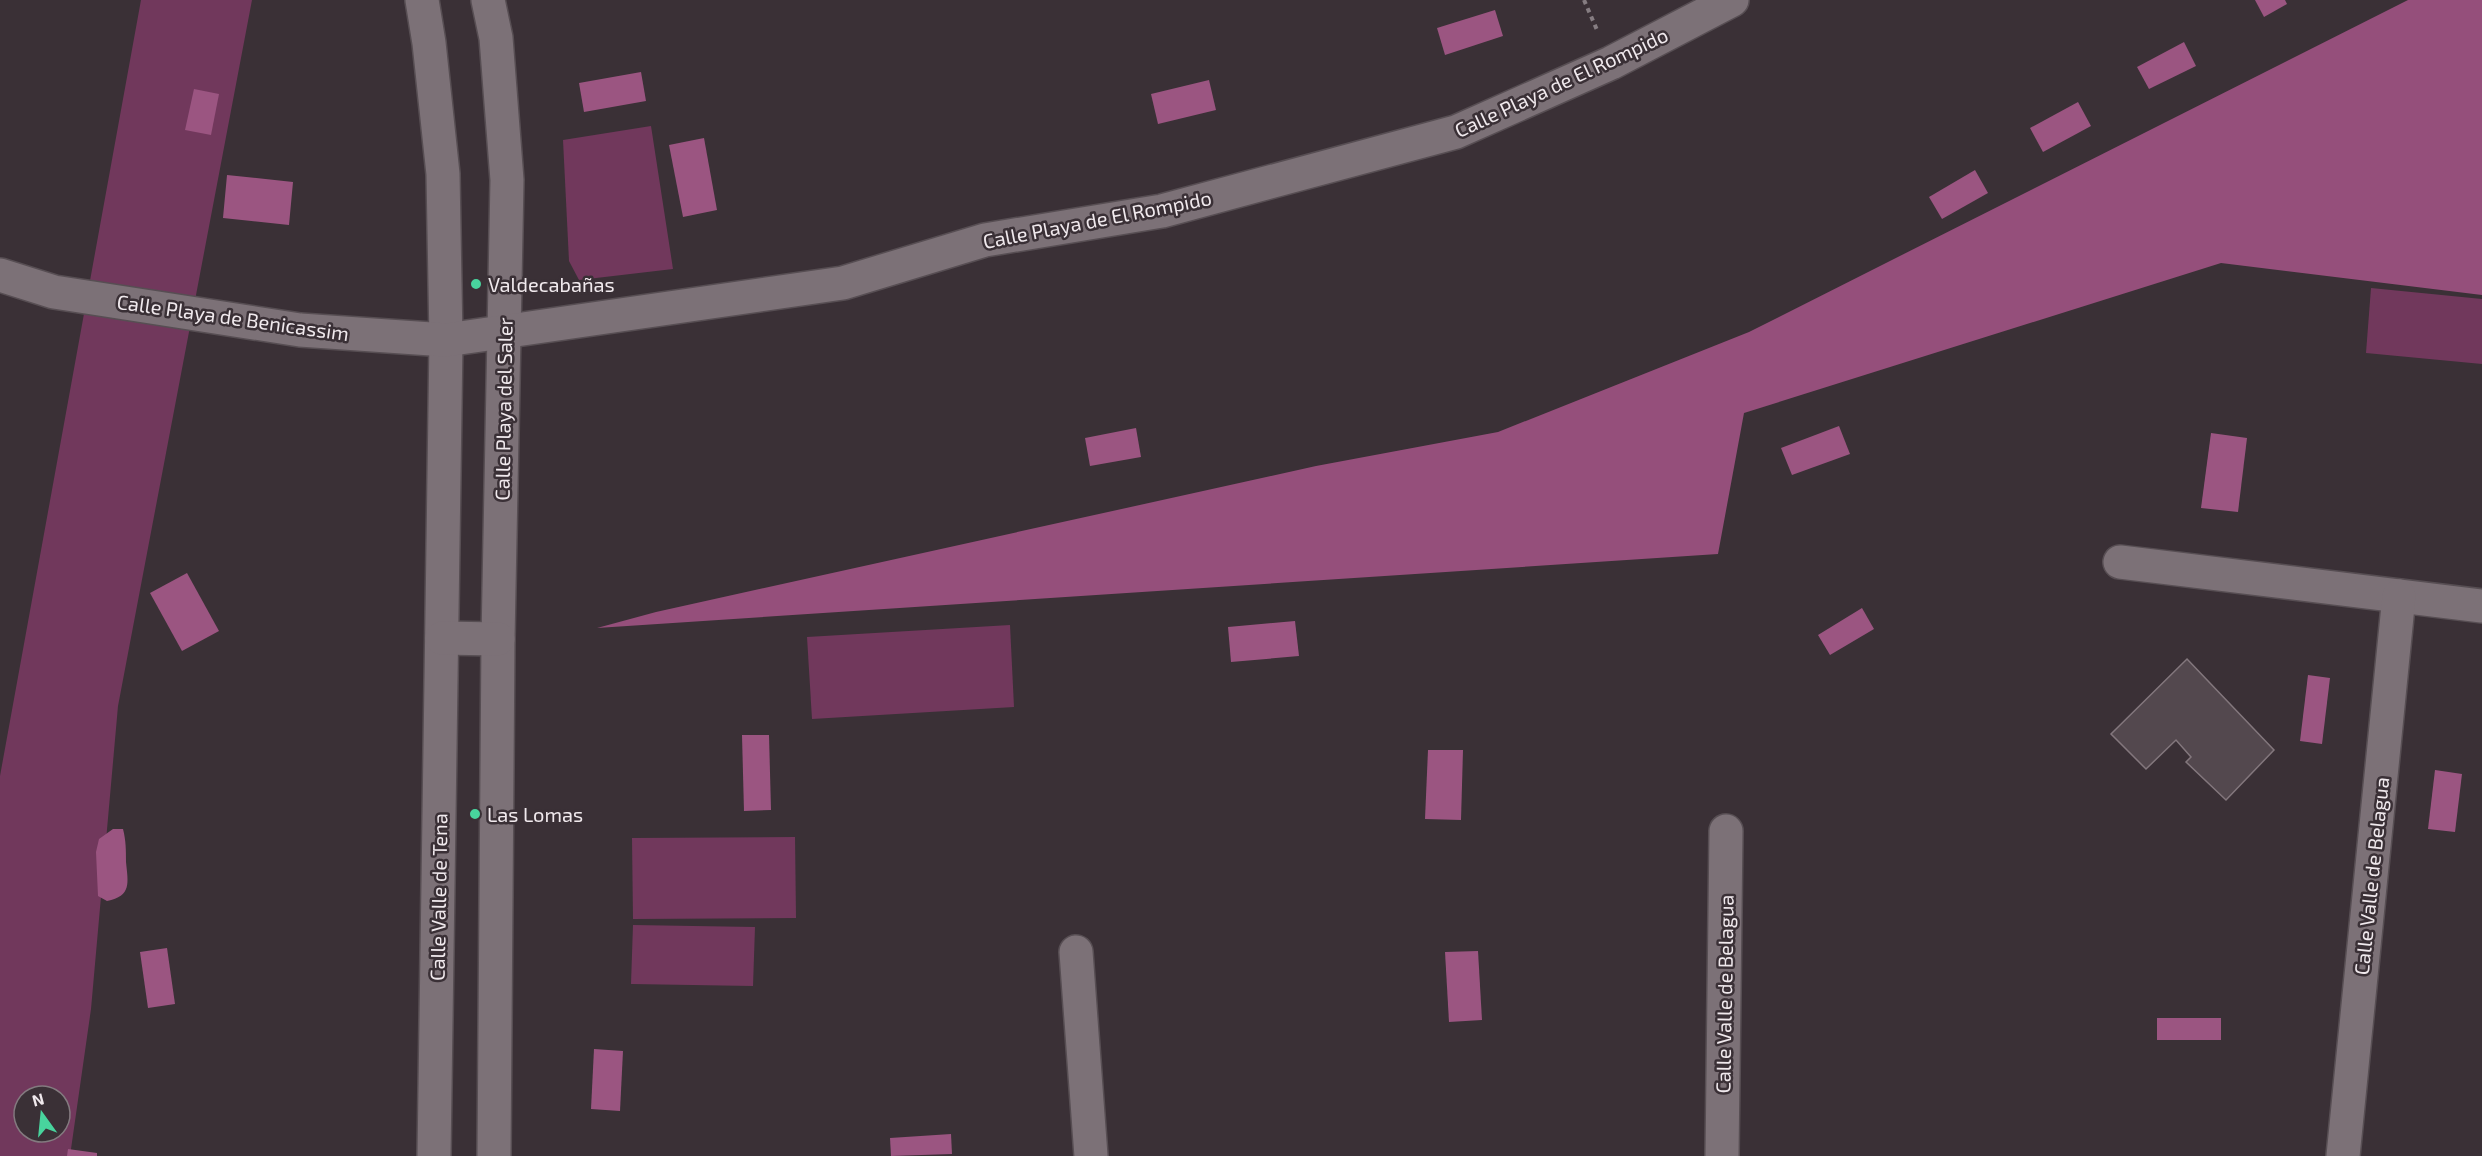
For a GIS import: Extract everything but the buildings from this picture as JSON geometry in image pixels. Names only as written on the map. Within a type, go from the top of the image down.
[{"type":"street","points":[[422,0],[443,174],[446,340],[442,638],[498,639],[494,1156]]},
{"type":"street","name":"Calle Playa del Saler","points":[[488,0],[496,38],[507,180],[498,639]]},
{"type":"street","name":"Calle Playa de El Rompido","points":[[505,333],[843,283],[985,240],[1162,211],[1456,132],[1611,63],[1732,0]]},
{"type":"street","name":"Calle Playa de Benicassim","points":[[0,275],[54,292],[300,330],[446,340],[505,333]]},
{"type":"street","points":[[2120,562],[2482,606]]},
{"type":"street","name":"Calle Valle de Belagua","points":[[2343,1156],[2399,596]]},
{"type":"street","name":"Calle Valle de Tena","points":[[434,1156],[442,638]]},
{"type":"street","name":"Calle Valle de Belagua","points":[[1722,1156],[1726,831]]},
{"type":"street","points":[[1076,952],[1091,1156]]},
{"type":"shaded area","points":[[141,0],[252,0],[118,706],[91,1009],[72,1142],[72,1084],[12,1084],[12,1144],[72,1144],[70,1156],[0,1156],[0,776]]},
{"type":"shaded area","points":[[2255,0],[2285,0],[2287,4],[2264,17]]},
{"type":"shaded area","points":[[2408,0],[2482,0],[2482,295],[2221,263],[1744,413],[1718,554],[597,628],[656,612],[1316,466],[1498,432],[1749,332]]},
{"type":"shaded area","points":[[1495,10],[1503,36],[1445,55],[1437,28]]},
{"type":"shaded area","points":[[2184,42],[2196,66],[2149,89],[2137,67]]},
{"type":"shaded area","points":[[641,72],[646,101],[584,112],[579,83]]},
{"type":"shaded area","points":[[1209,80],[1216,110],[1158,124],[1151,94]]},
{"type":"shaded area","points":[[194,89],[219,94],[211,135],[185,130]]},
{"type":"shaded area","points":[[2078,102],[2091,126],[2043,152],[2030,128]]},
{"type":"shaded area","points":[[651,126],[673,269],[579,280],[569,261],[563,140]]},
{"type":"shaded area","points":[[704,138],[717,210],[683,217],[669,145]]},
{"type":"shaded area","points":[[1975,170],[1988,193],[1942,219],[1929,197]]},
{"type":"shaded area","points":[[227,175],[293,182],[289,225],[223,218]]},
{"type":"shaded area","points":[[2371,288],[2482,299],[2482,364],[2366,353]]},
{"type":"shaded area","points":[[1839,426],[1850,454],[1792,475],[1781,448]]},
{"type":"shaded area","points":[[1136,428],[1141,457],[1090,466],[1085,438]]},
{"type":"shaded area","points":[[2211,433],[2247,438],[2238,512],[2201,508]]},
{"type":"shaded area","points":[[187,573],[219,631],[182,651],[150,593]]},
{"type":"shaded area","points":[[1862,608],[1874,629],[1830,655],[1818,635]]},
{"type":"shaded area","points":[[1295,621],[1299,656],[1231,662],[1228,627]]},
{"type":"shaded area","points":[[1010,625],[1014,707],[812,719],[807,637]]},
{"type":"shaded area","points":[[2308,675],[2330,678],[2322,744],[2300,741]]},
{"type":"shaded area","points":[[742,735],[769,735],[771,810],[744,811]]},
{"type":"shaded area","points":[[1428,750],[1463,750],[1461,820],[1425,819]]},
{"type":"shaded area","points":[[2435,770],[2462,774],[2455,832],[2428,829]]},
{"type":"shaded area","points":[[113,829],[123,829],[126,846],[127,888],[121,896],[107,901],[98,896],[96,852],[99,839]]},
{"type":"shaded area","points":[[795,837],[796,918],[633,919],[632,838]]},
{"type":"shaded area","points":[[633,925],[755,927],[753,986],[631,984]]},
{"type":"shaded area","points":[[167,948],[175,1004],[148,1008],[140,952]]},
{"type":"shaded area","points":[[1478,951],[1482,1020],[1449,1022],[1445,952]]},
{"type":"shaded area","points":[[2157,1018],[2221,1018],[2221,1040],[2157,1040]]},
{"type":"shaded area","points":[[594,1049],[623,1051],[620,1111],[591,1109]]},
{"type":"shaded area","points":[[951,1134],[952,1154],[891,1156],[890,1138]]},
{"type":"shaded area","points":[[68,1149],[97,1153],[97,1156],[67,1156]]},
{"type":"place","name":"Valdecabañas","points":[[476,284]]},
{"type":"place","name":"Las Lomas","points":[[475,814]]}]
